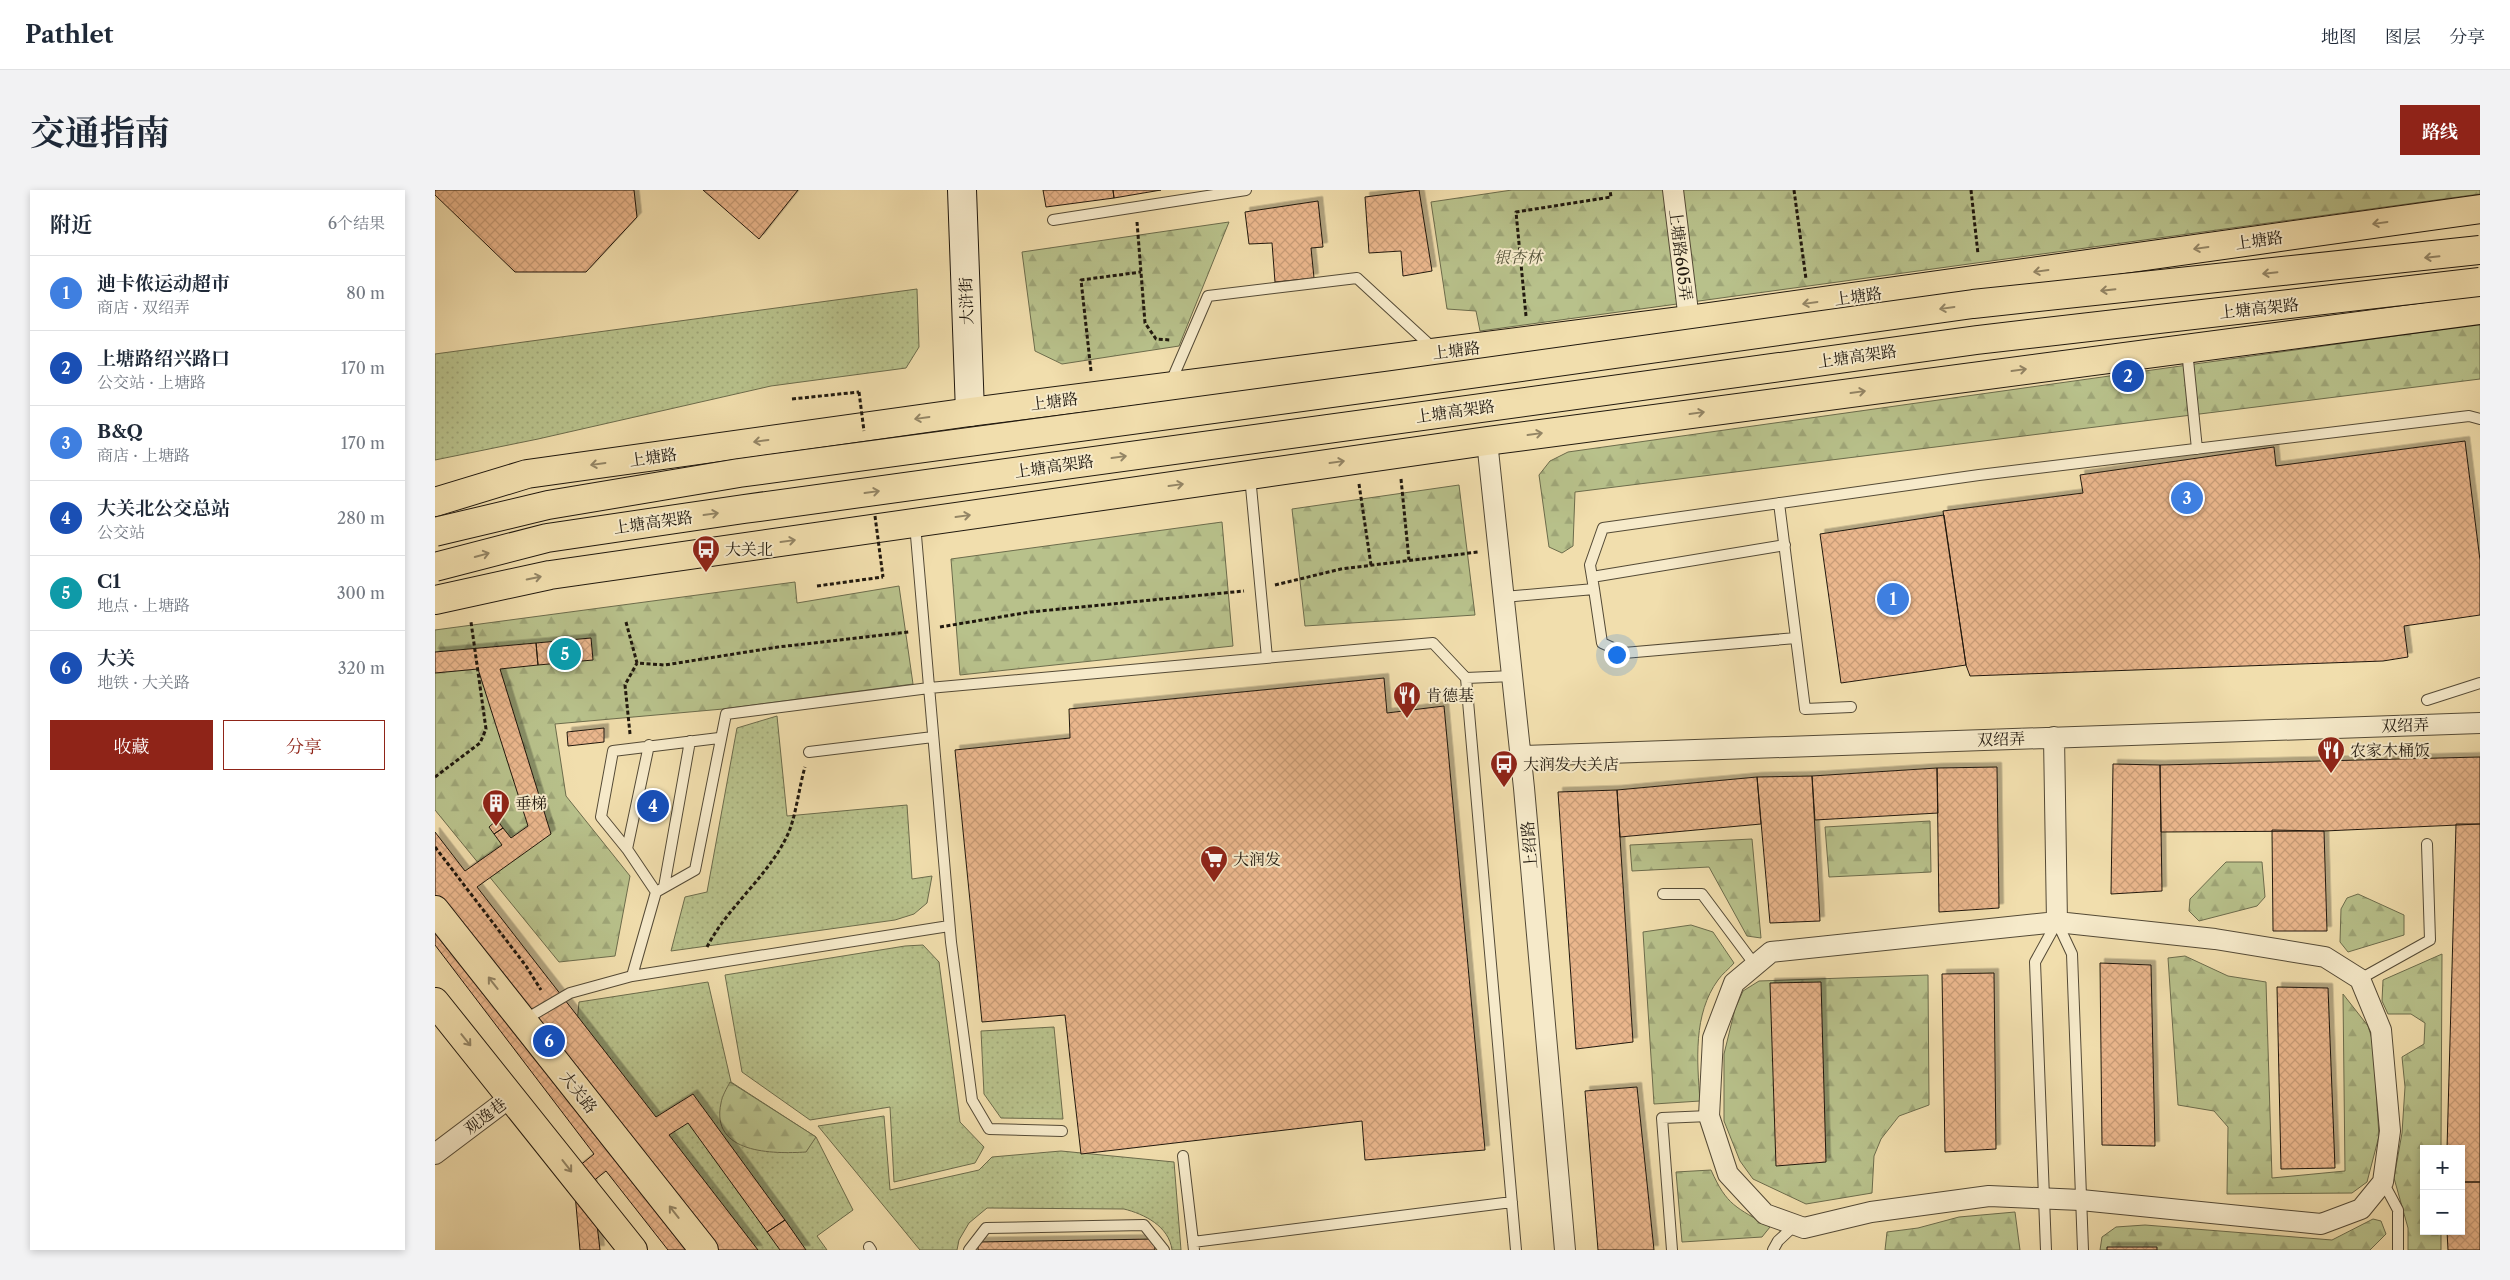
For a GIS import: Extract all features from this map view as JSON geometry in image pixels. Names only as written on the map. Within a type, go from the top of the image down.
[{"type":"main road","name":"上塘路","points":[[435,502],[527,474],[971,412],[1689,320],[2480,209]]},
{"type":"main road","name":"上塘高架路","points":[[435,532],[548,505],[739,473],[1382,387],[1973,304],[2480,250]]},
{"type":"main road","name":"上塘高架路","points":[[435,567],[547,538],[744,509],[1977,340],[2480,282]]},
{"type":"main road","points":[[435,600],[550,575],[1398,453],[2480,310]]},
{"type":"main road","name":"大关路","points":[[435,910],[704,1250]]},
{"type":"main road","points":[[435,1002],[512,1096],[633,1250]]},
{"type":"street","name":"大浒街","points":[[962,190],[971,412]]},
{"type":"street","name":"上塘路605弄","points":[[1673,190],[1689,320]]},
{"type":"street","name":"上绍路","points":[[1487,441],[1521,756],[1565,1250]]},
{"type":"street","name":"双绍弄","points":[[1521,756],[2480,723]]},
{"type":"street","points":[[2054,737],[2057,922]]},
{"type":"street","points":[[2057,922],[2215,938],[2325,957],[2360,978],[2381,1030],[2390,1131],[2383,1182],[2361,1209],[2321,1224],[2081,1200],[1989,1196],[1871,1212],[1804,1228],[1765,1214],[1727,1174],[1709,1116],[1713,1038],[1734,983],[1755,965],[1771,952],[2057,922]]},
{"type":"street","name":"观逸巷","points":[[435,1154],[512,1096]]},
{"type":"lane","points":[[1053,220],[1246,190]]},
{"type":"lane","points":[[1169,386],[1207,296],[1357,278],[1438,352]]},
{"type":"lane","points":[[2187,349],[2197,449]]},
{"type":"lane","points":[[1796,638],[1624,653],[1602,643],[1590,565],[1603,528],[1979,475],[2469,416],[2480,418]]},
{"type":"lane","points":[[1250,475],[1267,658]]},
{"type":"lane","points":[[1779,503],[1805,708],[1851,707]]},
{"type":"lane","points":[[915,523],[949,926],[972,1100],[989,1129],[1062,1131]]},
{"type":"lane","points":[[1592,577],[1785,545]]},
{"type":"lane","points":[[1504,597],[1594,589]]},
{"type":"lane","points":[[660,889],[695,870],[719,738],[726,714],[929,688],[1433,643],[1466,678],[1516,1250]]},
{"type":"lane","points":[[1466,678],[1513,676]]},
{"type":"lane","points":[[2427,700],[2480,683]]},
{"type":"lane","points":[[809,752],[933,737]]},
{"type":"lane","points":[[660,889],[601,817],[613,751],[719,738]]},
{"type":"lane","points":[[632,976],[660,889],[690,741]]},
{"type":"lane","points":[[627,849],[649,746]]},
{"type":"lane","points":[[2360,978],[2430,940],[2427,844]]},
{"type":"lane","points":[[1663,894],[1701,894],[1755,965]]},
{"type":"lane","points":[[2046,1250],[2042,1198],[2035,962],[2057,922]]},
{"type":"lane","points":[[2057,922],[2072,954],[2083,1250]]},
{"type":"lane","points":[[523,1021],[570,993],[632,976],[949,926]]},
{"type":"lane","points":[[1672,1250],[1662,1118],[1709,1116]]},
{"type":"lane","points":[[1183,1156],[1193,1246],[1512,1202]]},
{"type":"lane","points":[[2383,1182],[2398,1210],[2398,1250]]},
{"type":"lane","points":[[1773,1250],[1778,1241],[1795,1224]]},
{"type":"lane","points":[[969,1250],[986,1228],[1144,1225],[1164,1250]]},
{"type":"path","points":[[1529,340],[1516,212],[1611,197],[1610,190]]},
{"type":"path","points":[[1794,190],[1809,303]]},
{"type":"path","points":[[1971,190],[1981,279]]},
{"type":"path","points":[[1136,207],[1145,323],[1156,340],[1189,341]]},
{"type":"path","points":[[1094,396],[1081,280],[1141,272]]},
{"type":"path","points":[[792,399],[859,392]]},
{"type":"path","points":[[1398,453],[1409,560]]},
{"type":"path","points":[[1356,459],[1371,565]]},
{"type":"path","points":[[637,663],[665,665],[778,647],[924,630],[1030,612],[1261,589],[1341,569],[1499,549]]},
{"type":"path","points":[[817,586],[883,577]]},
{"type":"path","points":[[435,778],[481,743],[484,737],[485,729],[471,622]]},
{"type":"path","points":[[626,622],[637,663],[625,685],[631,748]]},
{"type":"path","points":[[698,965],[715,932],[759,879],[788,834],[809,752]]},
{"type":"green space","name":"银杏林","points":[[1512,190],[2480,190],[2480,194],[1480,331],[1476,311],[1447,309],[1431,202]]},
{"type":"green space","points":[[1229,222],[1179,346],[1062,364],[1035,351],[1022,252]]},
{"type":"green space","points":[[917,289],[919,347],[906,368],[771,386],[538,439],[435,460],[435,354]]},
{"type":"green space","points":[[2480,324],[2480,379],[1575,492],[1573,546],[1562,553],[1549,547],[1539,475],[1550,461],[1568,452]]},
{"type":"green space","points":[[1459,485],[1475,615],[1305,626],[1292,509]]},
{"type":"green space","points":[[1222,522],[1233,646],[960,675],[951,559]]},
{"type":"green space","points":[[795,582],[797,603],[899,586],[913,684],[723,709],[555,724],[566,796],[630,876],[615,956],[559,962],[435,810],[435,630]]},
{"type":"green space","points":[[777,716],[787,816],[907,805],[912,879],[932,876],[927,903],[914,914],[895,920],[671,951],[685,897],[707,892],[737,728]]},
{"type":"green space","points":[[1930,821],[1931,872],[1829,877],[1825,827]]},
{"type":"green space","points":[[1752,839],[1761,938],[1747,936],[1709,867],[1632,871],[1630,845]]},
{"type":"green space","points":[[2226,862],[2262,862],[2265,897],[2257,906],[2199,921],[2189,911],[2190,899]]},
{"type":"green space","points":[[2358,894],[2404,915],[2404,935],[2348,952],[2340,942],[2341,909],[2347,898]]},
{"type":"green space","points":[[1691,925],[1713,932],[1734,963],[1718,980],[1704,1008],[1698,1054],[1700,1101],[1654,1104],[1643,932]]},
{"type":"green space","points":[[923,945],[939,962],[960,1122],[984,1147],[975,1163],[894,1182],[890,1107],[810,1120],[742,1072],[725,975],[905,946]]},
{"type":"green space","points":[[2442,954],[2441,1145],[2420,1145],[2420,1235],[2441,1235],[2441,1250],[2408,1250],[2408,1228],[2394,1178],[2402,1133],[2405,1087],[2402,1057],[2424,1044],[2425,1023],[2411,1014],[2388,1014],[2382,1001],[2383,980]]},
{"type":"green space","points":[[2185,956],[2228,976],[2266,982],[2272,1178],[2345,1171],[2343,994],[2368,1026],[2373,1042],[2379,1136],[2367,1182],[2352,1193],[2227,1194],[2228,1127],[2214,1111],[2178,1105],[2168,958]]},
{"type":"green space","points":[[1928,975],[1929,1105],[1899,1116],[1881,1139],[1874,1156],[1872,1193],[1806,1204],[1753,1179],[1740,1161],[1724,1121],[1724,1054],[1735,1009],[1743,991],[1759,981]]},
{"type":"green space","points":[[708,982],[731,1082],[816,1137],[853,1210],[817,1236],[827,1250],[755,1250],[577,1023],[579,1002]]},
{"type":"green space","points":[[1054,1027],[1063,1119],[1001,1118],[984,1094],[981,1031]]},
{"type":"green space","points":[[730,1082],[816,1137],[806,1152],[762,1151],[734,1141],[725,1132],[720,1120],[722,1100]]},
{"type":"green space","points":[[884,1116],[890,1190],[979,1170],[992,1157],[1061,1151],[1174,1162],[1181,1250],[1172,1250],[1166,1234],[1154,1222],[1140,1214],[1124,1209],[987,1208],[969,1223],[959,1240],[957,1250],[920,1250],[818,1126]]},
{"type":"green space","points":[[1711,1170],[1728,1199],[1741,1210],[1770,1227],[1762,1237],[1682,1242],[1676,1172]]},
{"type":"green space","points":[[2015,1212],[2020,1250],[1885,1250],[1887,1232],[1918,1228],[1959,1217]]},
{"type":"green space","points":[[2373,1219],[2381,1221],[2386,1234],[2370,1250],[2100,1250],[2102,1237],[2116,1227],[2145,1225],[2332,1240]]},
{"type":"building","points":[[435,190],[634,190],[637,217],[586,272],[515,272],[435,195]]},
{"type":"building","points":[[703,190],[798,190],[759,239]]},
{"type":"building","points":[[1043,190],[1113,190],[1114,198],[1046,207]]},
{"type":"building","points":[[1113,190],[1161,190],[1114,198]]},
{"type":"building","points":[[1419,190],[1432,271],[1403,276],[1401,251],[1369,253],[1365,197]]},
{"type":"building","points":[[1318,201],[1323,247],[1311,248],[1314,278],[1275,282],[1272,243],[1249,244],[1245,212]]},
{"type":"building","points":[[2465,441],[2480,560],[2480,615],[2404,626],[2408,657],[2383,661],[1970,676],[1966,665],[1943,511],[2083,493],[2080,475],[2274,447],[2276,466]]},
{"type":"building","points":[[1944,515],[1966,665],[1841,683],[1820,534]]},
{"type":"building","points":[[591,638],[593,660],[538,665],[536,643]]},
{"type":"building","points":[[536,643],[538,665],[500,669],[551,834],[477,887],[656,1117],[693,1094],[785,1220],[767,1232],[688,1123],[669,1135],[758,1250],[668,1250],[606,1171],[592,1182],[600,1250],[580,1250],[573,1171],[594,1154],[435,945],[435,832],[465,871],[502,845],[494,834],[503,828],[511,838],[528,826],[478,669],[435,673],[435,652]]},
{"type":"building","name":"大润发","points":[[1384,678],[1387,713],[1444,706],[1485,1150],[1365,1160],[1362,1121],[1081,1154],[1065,1015],[982,1022],[955,750],[1070,738],[1069,709]]},
{"type":"building","points":[[604,728],[604,742],[568,746],[567,732]]},
{"type":"building","points":[[2480,757],[2480,824],[2324,831],[2161,832],[2160,765]]},
{"type":"building","points":[[2113,764],[2160,765],[2162,891],[2111,894]]},
{"type":"building","points":[[1997,767],[1999,908],[1939,912],[1937,768]]},
{"type":"building","points":[[1937,768],[1938,813],[1815,820],[1812,776]]},
{"type":"building","points":[[1812,776],[1820,921],[1770,923],[1757,777]]},
{"type":"building","points":[[1757,777],[1761,824],[1620,837],[1617,790]]},
{"type":"building","points":[[1617,790],[1633,1042],[1576,1049],[1558,792]]},
{"type":"building","name":"垂梯","points":[[497,820],[503,828],[494,834],[489,827]]},
{"type":"building","points":[[2456,824],[2480,824],[2480,1182],[2465,1182],[2465,1145],[2447,1145]]},
{"type":"building","points":[[2272,830],[2324,831],[2327,931],[2273,931]]},
{"type":"building","points":[[2100,963],[2151,965],[2155,1146],[2102,1145]]},
{"type":"building","points":[[1994,973],[1996,1149],[1945,1152],[1942,974]]},
{"type":"building","points":[[1821,982],[1826,1162],[1776,1166],[1770,983]]},
{"type":"building","points":[[2277,987],[2328,988],[2335,1168],[2281,1169]]},
{"type":"building","points":[[1637,1087],[1654,1250],[1598,1250],[1585,1091]]},
{"type":"building","points":[[2465,1182],[2480,1182],[2480,1250],[2448,1250],[2447,1235],[2465,1235]]},
{"type":"building","points":[[785,1220],[806,1250],[780,1250],[767,1232]]},
{"type":"building","points":[[1154,1239],[1155,1250],[978,1250],[978,1242]]},
{"type":"building","points":[[2107,1247],[2157,1247],[2157,1250],[2107,1250]]},
{"type":"place","name":"上塘路绍兴路口","points":[[2128,376]]},
{"type":"place","name":"B&Q","points":[[2187,498]]},
{"type":"place","name":"大关北","points":[[706,573]]},
{"type":"place","name":"迪卡侬运动超市","points":[[1893,599]]},
{"type":"place","name":"C1","points":[[565,654]]},
{"type":"place","name":"肯德基","points":[[1407,719]]},
{"type":"place","name":"农家木桶饭","points":[[2331,774]]},
{"type":"place","name":"大润发大关店","points":[[1504,788]]},
{"type":"place","name":"大关北公交总站","points":[[653,806]]},
{"type":"place","name":"垂梯","points":[[496,827]]},
{"type":"place","name":"大润发","points":[[1214,883]]},
{"type":"place","name":"大关","points":[[549,1041]]}]
